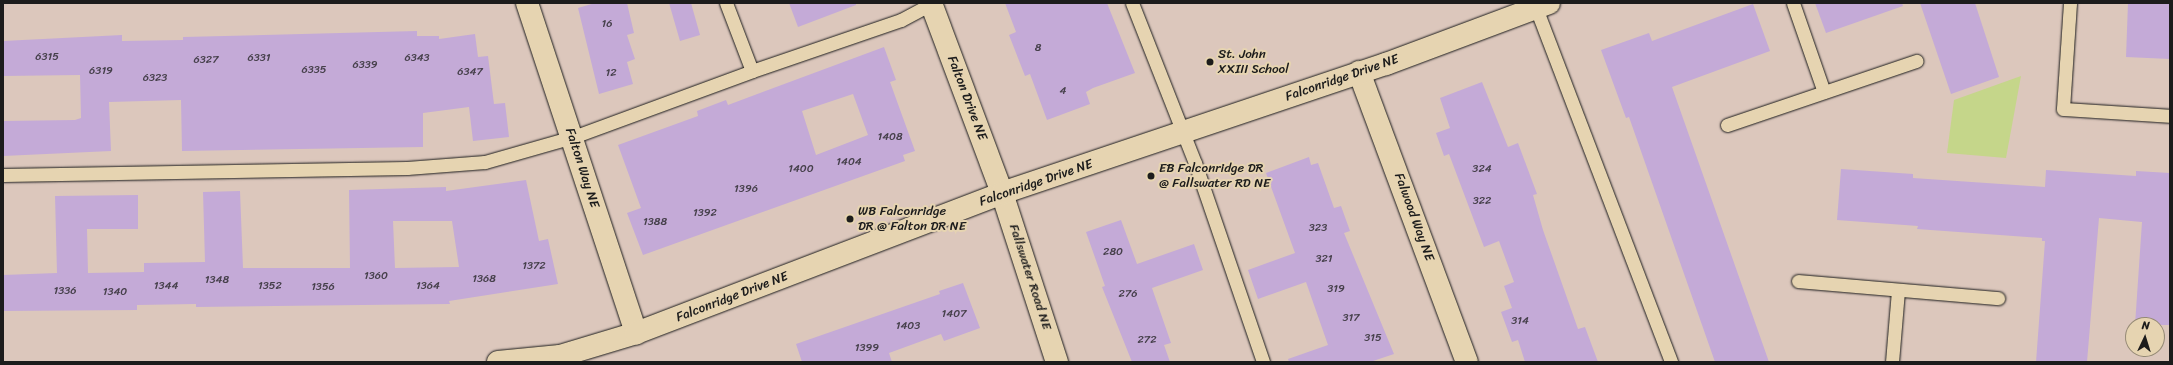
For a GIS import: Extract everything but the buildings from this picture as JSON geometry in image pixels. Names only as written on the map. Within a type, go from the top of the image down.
[{"type":"street","name":"Falton Way NE","points":[[527,3],[636,333]]},
{"type":"street","name":"Falton Drive NE","points":[[931,3],[1002,193]]},
{"type":"street","name":"Falconridge Drive NE","points":[[498,362],[560,356],[636,333],[1002,193],[1184,133],[1543,6]]},
{"type":"street","name":"Falwood Way NE","points":[[1360,72],[1467,362]]},
{"type":"street","name":"Fallswater Road NE","points":[[1002,193],[1057,362]]},
{"type":"lane","points":[[726,3],[752,71]]},
{"type":"lane","points":[[3,175],[407,168],[485,162],[572,137],[752,71],[901,20],[931,3]]},
{"type":"lane","points":[[1132,3],[1184,133],[1263,362]]},
{"type":"lane","points":[[1793,3],[1824,92]]},
{"type":"lane","points":[[2070,3],[2063,110],[2170,116]]},
{"type":"lane","points":[[1543,6],[1671,362]]},
{"type":"lane","points":[[1727,125],[1916,61]]},
{"type":"lane","points":[[1798,281],[1998,298]]},
{"type":"lane","points":[[1892,362],[1898,290]]},
{"type":"green space","points":[[2021,76],[2006,158],[1947,153],[1954,100]]},
{"type":"place","name":"St. John XXIII School","points":[[1210,62]]},
{"type":"place","name":"EB Falconridge DR @ Fallswater RD NE","points":[[1151,176]]},
{"type":"place","name":"WB Falconridge DR @ Falton DR NE","points":[[850,219]]}]
